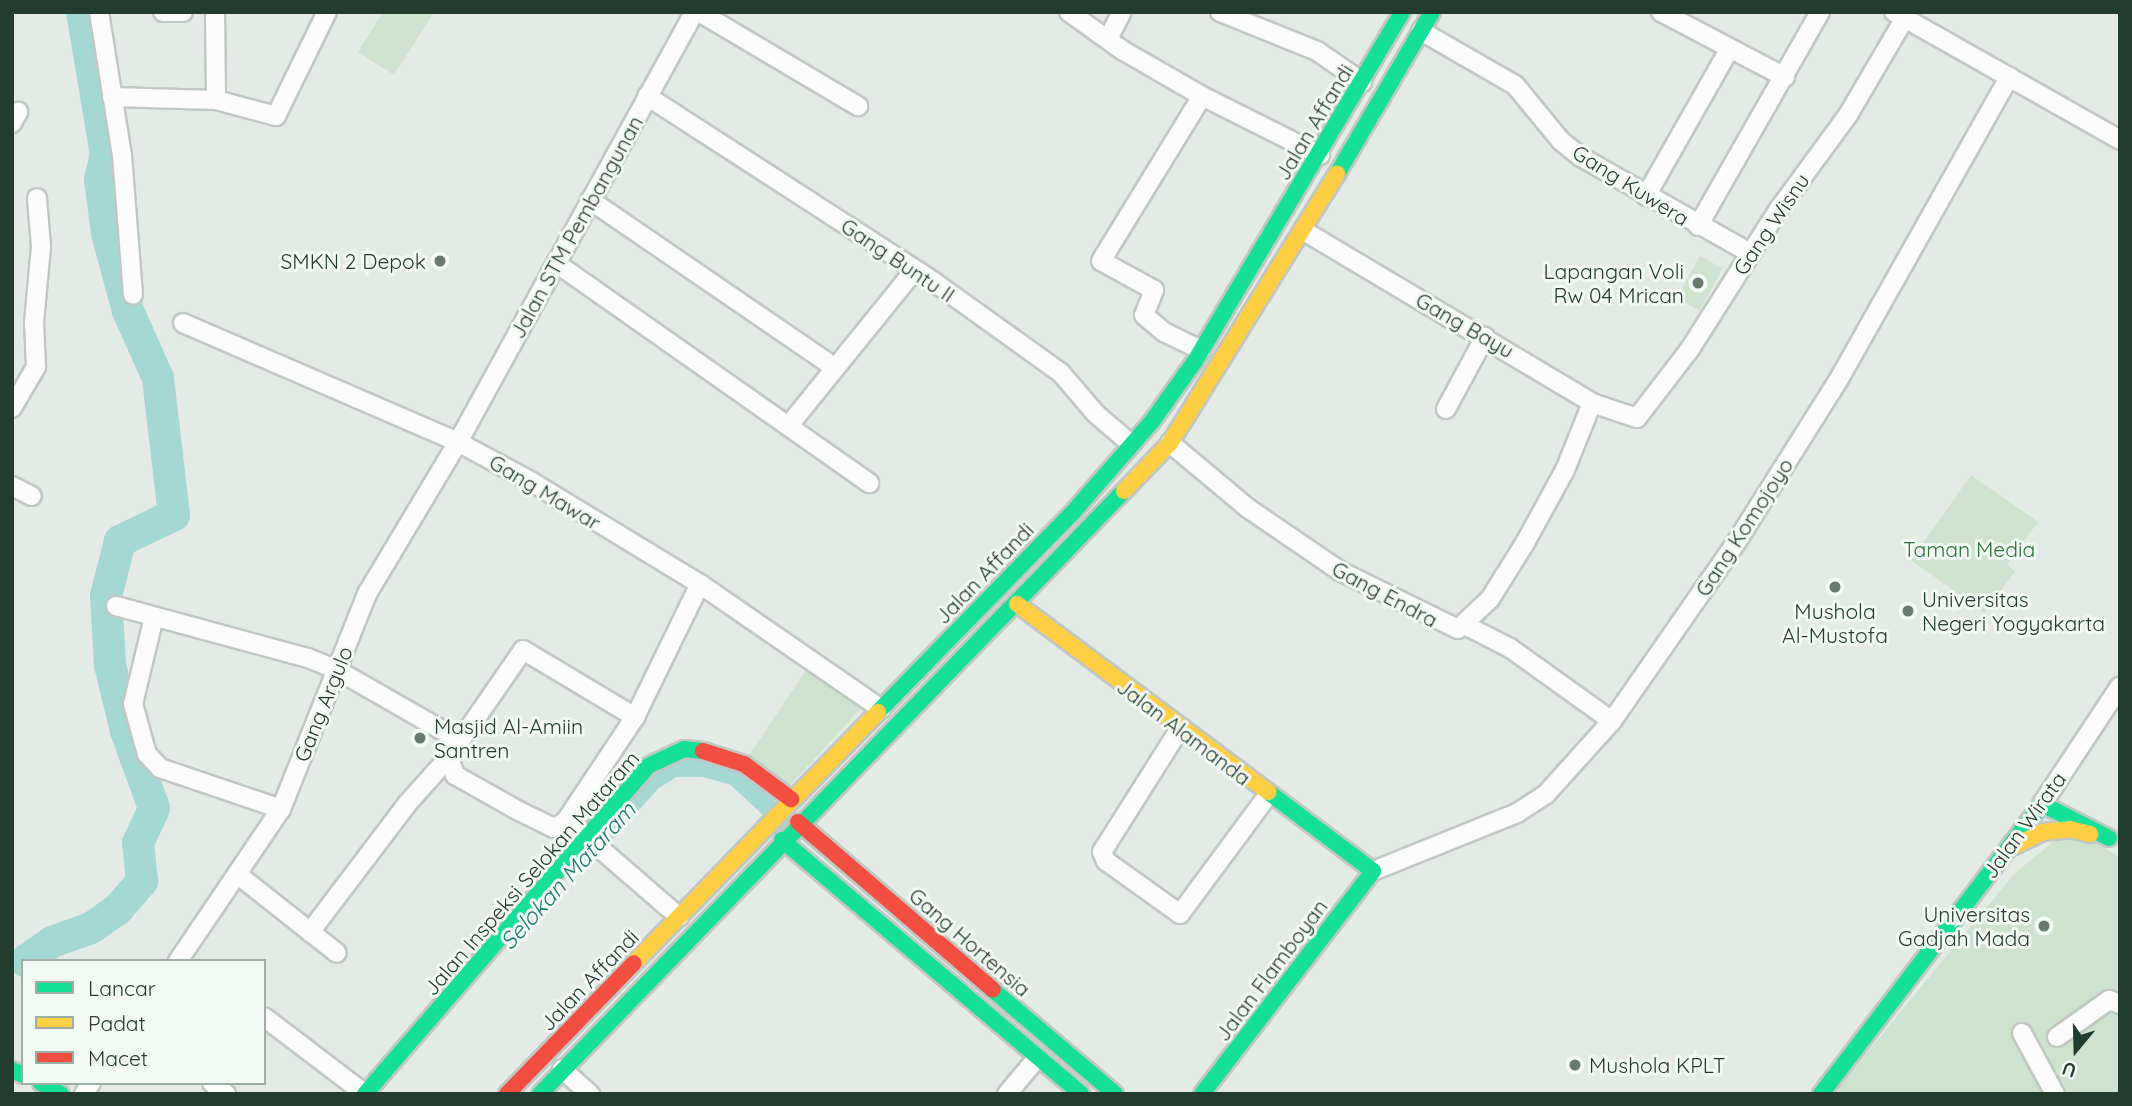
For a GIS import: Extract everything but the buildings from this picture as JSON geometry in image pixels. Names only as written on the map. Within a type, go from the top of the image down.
[{"type":"main road","name":"Jalan Affandi","points":[[507,1094],[787,803],[999,588],[1131,444],[1198,356],[1320,155],[1402,12]]},
{"type":"main road","name":"Jalan Affandi","points":[[540,1094],[798,822],[1017,604],[1170,443],[1304,231],[1432,12]]},
{"type":"main road","points":[[1198,356],[1215,372]]},
{"type":"main road","name":"Jalan Alamanda","points":[[1017,604],[1179,730],[1373,871]]},
{"type":"main road","name":"Jalan Inspeksi Selokan Mataram","points":[[365,1094],[593,842],[648,766],[684,749],[716,751],[744,764],[787,803]]},
{"type":"main road","points":[[2042,803],[2114,841]]},
{"type":"main road","name":"Jalan Wirata","points":[[1821,1094],[2042,803]]},
{"type":"main road","name":"Gang Hortensia","points":[[798,822],[1115,1094]]},
{"type":"main road","points":[[2010,848],[2043,832],[2070,829],[2114,841]]},
{"type":"main road","points":[[782,840],[1080,1094]]},
{"type":"main road","name":"Jalan Flamboyan","points":[[1202,1094],[1373,871]]},
{"type":"main road","points":[[45,1085],[61,1094]]},
{"type":"street","points":[[99,12],[122,155],[133,295]]},
{"type":"street","points":[[163,12],[183,12]]},
{"type":"street","points":[[215,12],[216,100]]},
{"type":"street","points":[[112,97],[216,100],[276,116],[327,12]]},
{"type":"street","name":"Jalan STM Pembangunan","points":[[458,442],[694,12]]},
{"type":"street","points":[[699,12],[858,106]]},
{"type":"street","points":[[1069,12],[1108,40],[1202,96],[1320,155]]},
{"type":"street","points":[[1108,40],[1122,12]]},
{"type":"street","points":[[1220,12],[1317,51],[1362,82]]},
{"type":"street","points":[[1661,12],[1785,77]]},
{"type":"street","points":[[1698,226],[1820,12]]},
{"type":"street","points":[[1900,15],[2120,140]]},
{"type":"street","name":"Gang Wisnu","points":[[1627,417],[1644,413],[1750,253],[1848,115],[1900,15]]},
{"type":"street","name":"Gang Kuwera","points":[[1421,31],[1514,85],[1561,141],[1646,196],[1750,253]]},
{"type":"street","points":[[1646,196],[1729,50]]},
{"type":"street","name":"Gang Komojoyo","points":[[1373,871],[1527,807],[1571,772],[1612,721],[1738,541],[1839,379],[2009,77]]},
{"type":"street","name":"Gang Buntu II","points":[[647,96],[914,271],[1061,373],[1096,414],[1131,444]]},
{"type":"street","points":[[1198,356],[1144,315],[1154,290],[1101,261],[1202,96]]},
{"type":"street","points":[[12,408],[36,367],[34,322],[41,246],[37,198]]},
{"type":"street","points":[[590,200],[835,368]]},
{"type":"street","name":"Gang Bayu","points":[[1304,231],[1592,403],[1627,417]]},
{"type":"street","points":[[556,263],[869,483]]},
{"type":"street","points":[[790,425],[914,271]]},
{"type":"street","name":"Gang Mawar","points":[[183,323],[458,442],[700,584],[881,709]]},
{"type":"street","points":[[1446,409],[1485,337]]},
{"type":"street","name":"Gang Endra","points":[[1170,443],[1249,509],[1339,571],[1446,627],[1465,625],[1490,599],[1544,511],[1592,403]]},
{"type":"street","name":"Gang Argulo","points":[[184,959],[281,809],[367,594],[458,442]]},
{"type":"street","points":[[12,486],[32,496]]},
{"type":"street","points":[[449,757],[455,775],[519,811],[554,828],[565,822],[635,717],[700,584]]},
{"type":"street","name":"Jalan Alamanda","points":[[999,588],[1017,604]]},
{"type":"street","points":[[116,606],[337,670],[461,741]]},
{"type":"street","points":[[154,617],[133,704],[147,754],[160,768],[281,809]]},
{"type":"street","points":[[1465,625],[1510,648],[1612,721]]},
{"type":"street","points":[[310,932],[407,804],[449,757],[523,650],[635,717]]},
{"type":"street","name":"Jalan Wirata","points":[[2042,803],[2120,686]]},
{"type":"street","points":[[1179,730],[1102,852],[1106,861],[1180,914],[1268,795]]},
{"type":"street","points":[[565,822],[593,842],[679,917]]},
{"type":"street","points":[[237,874],[337,953]]},
{"type":"street","points":[[2057,1037],[2109,1000],[2120,1004]]},
{"type":"street","points":[[266,1019],[365,1094]]},
{"type":"street","points":[[2022,1033],[2055,1094]]},
{"type":"street","points":[[1007,1094],[1037,1058]]},
{"type":"street","points":[[562,1069],[590,1094]]},
{"type":"green space","points":[[383,12],[434,12],[394,75],[358,52]]},
{"type":"green space","name":"Lapangan Voli Rw 04 Mrican","points":[[1700,256],[1723,269],[1699,311],[1677,298]]},
{"type":"green space","name":"Taman Media","points":[[1971,475],[2038,522],[2007,565],[2015,571],[1985,613],[1911,560]]},
{"type":"green space","points":[[810,664],[866,703],[777,799],[742,766]]},
{"type":"green space","name":"Universitas Gadjah Mada","points":[[2060,836],[2099,844],[2120,858],[2120,1094],[1833,1094],[2014,874]]},
{"type":"waterway","points":[[28,959],[52,942],[91,928],[118,909],[142,881],[138,843],[154,808],[126,731],[110,665],[106,596],[120,541],[174,515],[158,378],[128,311],[107,233],[100,179],[106,155],[82,12]]},
{"type":"waterway","name":"Selokan Mataram","points":[[601,838],[653,781],[674,768],[704,768],[734,776],[786,824]]},
{"type":"traffic: fast","points":[[878,712],[1074,511],[1153,420],[1195,361],[1402,12]]},
{"type":"traffic: fast","points":[[1337,174],[1432,12]]},
{"type":"traffic: fast","points":[[540,1094],[1124,491]]},
{"type":"traffic: fast","points":[[365,1094],[648,766],[684,749],[703,751]]},
{"type":"traffic: fast","points":[[1202,1094],[1373,871],[1268,792]]},
{"type":"traffic: fast","points":[[1821,1094],[2042,804],[2109,838]]},
{"type":"traffic: fast","points":[[782,840],[1081,1094]]},
{"type":"traffic: fast","points":[[993,990],[1115,1094]]},
{"type":"traffic: fast","points":[[12,1070],[21,1074]]},
{"type":"traffic: fast","points":[[45,1085],[61,1094]]},
{"type":"traffic: slow","points":[[1124,491],[1170,443],[1337,174]]},
{"type":"traffic: slow","points":[[1017,604],[1268,792]]},
{"type":"traffic: slow","points":[[634,963],[878,712]]},
{"type":"traffic: slow","points":[[2014,846],[2043,832],[2070,829],[2090,834]]},
{"type":"traffic: jam","points":[[703,751],[744,764],[791,799]]},
{"type":"traffic: jam","points":[[798,822],[993,990]]},
{"type":"traffic: jam","points":[[507,1094],[634,963]]},
{"type":"place","name":"SMKN 2 Depok","points":[[440,261]]},
{"type":"place","name":"Lapangan Voli Rw 04 Mrican","points":[[1698,283]]},
{"type":"place","name":"Mushola Al-Mustofa","points":[[1835,587]]},
{"type":"place","name":"Universitas Negeri Yogyakarta","points":[[1908,611]]},
{"type":"place","name":"Masjid Al-Amiin Santren","points":[[420,738]]},
{"type":"place","name":"Universitas Gadjah Mada","points":[[2044,926]]},
{"type":"place","name":"Mushola KPLT","points":[[1575,1065]]}]
